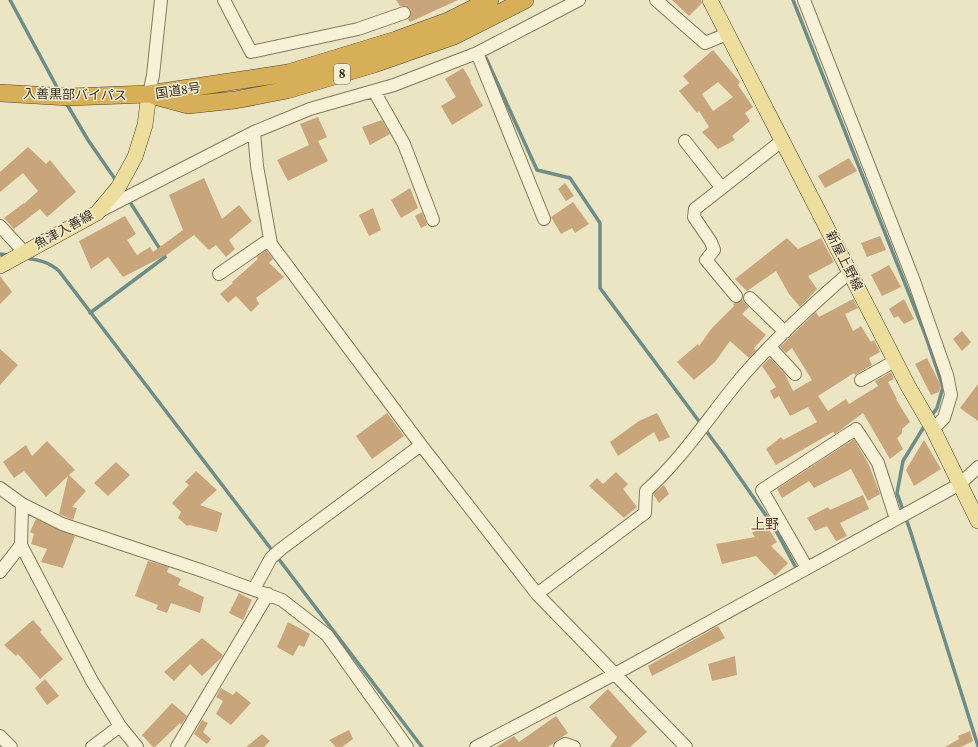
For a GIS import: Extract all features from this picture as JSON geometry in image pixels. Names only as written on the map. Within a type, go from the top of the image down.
[{"type":"highway","name":"国道8号","points":[[149,94],[288,73],[396,40],[440,24],[490,0]]},
{"type":"highway","name":"国道8号","points":[[149,94],[188,105],[235,100],[287,90],[374,64],[454,36],[525,0]]},
{"type":"highway","name":"入善黒部バイパス","points":[[0,92],[69,97],[149,94]]},
{"type":"main road","name":"新屋上野線","points":[[710,0],[784,140],[895,361],[933,429],[978,521]]},
{"type":"main road","name":"魚津入善線","points":[[0,266],[97,213],[118,188],[135,157],[145,124],[149,94]]},
{"type":"street","points":[[149,94],[153,75],[161,0]]},
{"type":"street","points":[[224,0],[251,52],[358,29],[404,13]]},
{"type":"street","points":[[97,213],[254,132],[310,108],[394,85],[477,53],[579,0]]},
{"type":"street","points":[[656,0],[705,43],[727,34]]},
{"type":"street","points":[[804,0],[914,281],[947,375],[951,395],[944,418],[933,429]]},
{"type":"street","points":[[477,53],[544,219]]},
{"type":"street","points":[[374,91],[404,144],[433,220]]},
{"type":"street","points":[[254,132],[257,166],[271,244],[421,445],[537,594],[686,747]]},
{"type":"street","points":[[736,296],[706,260],[714,250],[711,242],[694,217],[695,209],[721,187],[784,140]]},
{"type":"street","points":[[685,141],[721,187]]},
{"type":"street","points":[[0,226],[24,252]]},
{"type":"street","points":[[219,274],[270,239]]},
{"type":"street","points":[[537,594],[645,513],[646,491],[668,472],[747,371],[785,332],[850,272]]},
{"type":"street","points":[[750,298],[785,332]]},
{"type":"street","points":[[770,347],[795,374]]},
{"type":"street","points":[[861,380],[895,361]]},
{"type":"street","points":[[807,568],[762,490],[856,429],[878,463],[896,519]]},
{"type":"street","points":[[254,589],[271,558],[280,549],[421,445]]},
{"type":"street","points":[[480,746],[615,674],[960,484],[978,467]]},
{"type":"street","points":[[0,488],[22,504],[62,524],[254,589],[282,600],[327,635],[407,747]]},
{"type":"street","points":[[22,504],[21,545],[92,681],[120,726],[137,747]]},
{"type":"street","points":[[0,572],[21,545]]},
{"type":"street","points":[[177,747],[268,594]]},
{"type":"street","points":[[92,747],[120,726]]},
{"type":"street","points":[[0,736],[11,747]]},
{"type":"street","points":[[560,747],[565,744],[574,747]]},
{"type":"building","points":[[396,0],[458,0],[410,22],[408,19],[411,15],[411,10],[406,6],[400,6]]},
{"type":"building","points":[[672,0],[701,0],[702,3],[689,16]]},
{"type":"building","points":[[713,50],[740,82],[738,85],[753,107],[745,113],[750,121],[732,136],[735,140],[718,149],[702,132],[709,127],[699,111],[697,113],[679,91],[689,83],[683,76]],"holes":[[[718,82],[733,97],[713,111],[702,94]]]},
{"type":"building","points":[[463,68],[483,106],[452,125],[441,106],[456,97],[445,79]]},
{"type":"building","points":[[318,117],[327,137],[318,141],[328,161],[288,181],[277,160],[309,145],[300,124]]},
{"type":"building","points":[[382,120],[390,134],[370,145],[362,127]]},
{"type":"building","points":[[28,147],[46,164],[50,160],[76,192],[47,217],[40,209],[14,229],[4,218],[24,204],[38,191],[23,173],[0,192],[0,172]]},
{"type":"building","points":[[849,158],[857,171],[825,188],[818,176]]},
{"type":"building","points":[[204,178],[222,219],[239,205],[252,221],[229,240],[235,249],[226,257],[216,245],[209,250],[194,235],[168,254],[123,277],[108,257],[91,269],[79,241],[125,216],[136,234],[127,240],[137,255],[150,247],[153,252],[183,230],[169,195]]},
{"type":"building","points":[[565,183],[574,196],[566,201],[558,189]]},
{"type":"building","points":[[410,188],[418,208],[401,218],[391,200]]},
{"type":"building","points":[[573,202],[589,224],[575,233],[572,228],[561,234],[551,217]]},
{"type":"building","points":[[373,208],[381,230],[369,236],[359,215]]},
{"type":"building","points":[[422,212],[427,225],[421,228],[415,216]]},
{"type":"building","points":[[880,236],[886,250],[867,257],[861,243]]},
{"type":"building","points":[[787,238],[798,249],[821,238],[834,262],[808,276],[817,289],[800,307],[789,294],[776,271],[747,291],[735,279]]},
{"type":"building","points":[[266,250],[273,259],[269,263],[284,277],[256,298],[259,304],[251,312],[236,296],[228,303],[220,294]]},
{"type":"building","points":[[889,265],[901,287],[882,296],[871,275]]},
{"type":"building","points":[[0,276],[12,292],[0,304]]},
{"type":"building","points":[[853,299],[858,308],[845,314],[853,331],[861,326],[871,342],[874,340],[880,352],[869,358],[872,365],[855,375],[854,373],[818,396],[828,411],[846,399],[849,404],[878,386],[875,381],[891,372],[894,379],[888,382],[910,422],[902,429],[902,433],[897,438],[903,449],[890,459],[863,413],[835,434],[833,432],[776,465],[766,449],[781,437],[783,440],[817,422],[808,407],[790,416],[779,396],[774,399],[770,391],[776,387],[762,366],[770,358],[785,374],[793,391],[812,380],[792,348],[786,353],[780,347],[816,312],[819,317]]},
{"type":"building","points":[[904,299],[914,319],[904,324],[898,316],[894,318],[889,309]]},
{"type":"building","points":[[742,300],[749,307],[742,314],[766,335],[754,348],[756,351],[749,358],[730,341],[715,362],[694,380],[677,362],[698,344],[699,346],[712,328],[734,306],[733,304]]},
{"type":"building","points":[[962,331],[971,342],[962,351],[953,339]]},
{"type":"building","points":[[0,349],[18,365],[0,385]]},
{"type":"building","points":[[927,358],[941,386],[939,392],[931,395],[915,364]]},
{"type":"building","points":[[978,384],[978,421],[960,408]]},
{"type":"building","points":[[387,413],[404,436],[372,459],[356,436]]},
{"type":"building","points":[[657,413],[670,437],[659,442],[654,432],[618,456],[610,442],[639,421]]},
{"type":"building","points":[[854,439],[869,465],[880,494],[868,501],[851,469],[814,488],[809,481],[782,498],[777,489]]},
{"type":"building","points":[[924,440],[941,469],[914,486],[906,470]]},
{"type":"building","points":[[47,441],[75,470],[69,475],[86,491],[72,507],[77,508],[73,520],[59,514],[68,476],[46,497],[24,471],[14,478],[3,462],[26,445],[32,456]]},
{"type":"building","points":[[116,462],[130,475],[108,496],[94,483]]},
{"type":"building","points":[[196,471],[217,490],[200,505],[222,513],[217,532],[189,525],[187,526],[178,518],[181,512],[172,503],[189,485],[185,482]]},
{"type":"building","points":[[616,472],[628,484],[623,489],[637,507],[624,518],[589,486],[597,478],[603,484]]},
{"type":"building","points":[[664,485],[669,494],[659,503],[653,494]]},
{"type":"building","points":[[863,495],[869,509],[840,523],[847,536],[836,541],[827,526],[815,531],[807,518],[828,507],[830,510]]},
{"type":"building","points":[[36,519],[75,536],[63,568],[41,562],[47,549],[31,544],[34,534],[30,532]]},
{"type":"building","points":[[766,525],[777,542],[771,546],[788,563],[775,576],[756,556],[722,564],[716,544],[755,537],[752,533]]},
{"type":"building","points":[[148,561],[169,567],[167,572],[181,579],[178,585],[204,597],[200,613],[171,603],[167,613],[156,609],[158,605],[135,596]]},
{"type":"building","points":[[239,593],[252,600],[243,620],[229,613]]},
{"type":"building","points":[[33,620],[42,630],[40,632],[63,659],[40,679],[18,654],[16,656],[4,645]]},
{"type":"building","points":[[288,622],[310,634],[304,647],[299,645],[293,656],[277,647]]},
{"type":"building","points":[[718,626],[725,638],[652,676],[648,666]]},
{"type":"building","points":[[202,638],[223,655],[202,676],[190,664],[174,681],[164,672]]},
{"type":"building","points":[[735,656],[737,675],[712,681],[708,664]]},
{"type":"building","points":[[45,679],[59,696],[47,705],[35,688]]},
{"type":"building","points":[[221,688],[233,695],[236,691],[251,703],[231,725],[216,714],[223,701],[216,697]]},
{"type":"building","points":[[608,689],[647,732],[630,747],[610,747],[617,737],[589,707]]},
{"type":"building","points":[[172,703],[187,716],[181,725],[180,723],[155,747],[153,747],[142,735]]},
{"type":"building","points":[[556,716],[568,733],[548,747],[496,747],[514,736],[519,742]]},
{"type":"building","points":[[202,720],[208,723],[203,732],[211,739],[207,744],[194,734]]},
{"type":"building","points":[[349,730],[353,739],[342,747],[336,747],[329,740]]},
{"type":"building","points":[[970,731],[973,741],[961,747],[945,747],[959,739],[958,736]]},
{"type":"building","points":[[262,734],[270,741],[264,747],[246,747]]},
{"type":"waterway","points":[[10,0],[59,91]]},
{"type":"waterway","points":[[793,0],[925,334],[943,387],[937,408],[930,418]]},
{"type":"waterway","points":[[486,58],[537,170],[570,178],[600,223],[600,288],[724,455],[774,527],[795,566]]},
{"type":"waterway","points":[[65,101],[88,140],[117,182]]},
{"type":"waterway","points":[[90,313],[165,257],[128,199]]},
{"type":"waterway","points":[[0,254],[8,255]]},
{"type":"waterway","points":[[26,258],[44,262],[59,271],[422,747]]},
{"type":"waterway","points":[[925,425],[903,461],[897,493],[978,746]]},
{"type":"district","name":"上野","points":[[765,524]]}]
